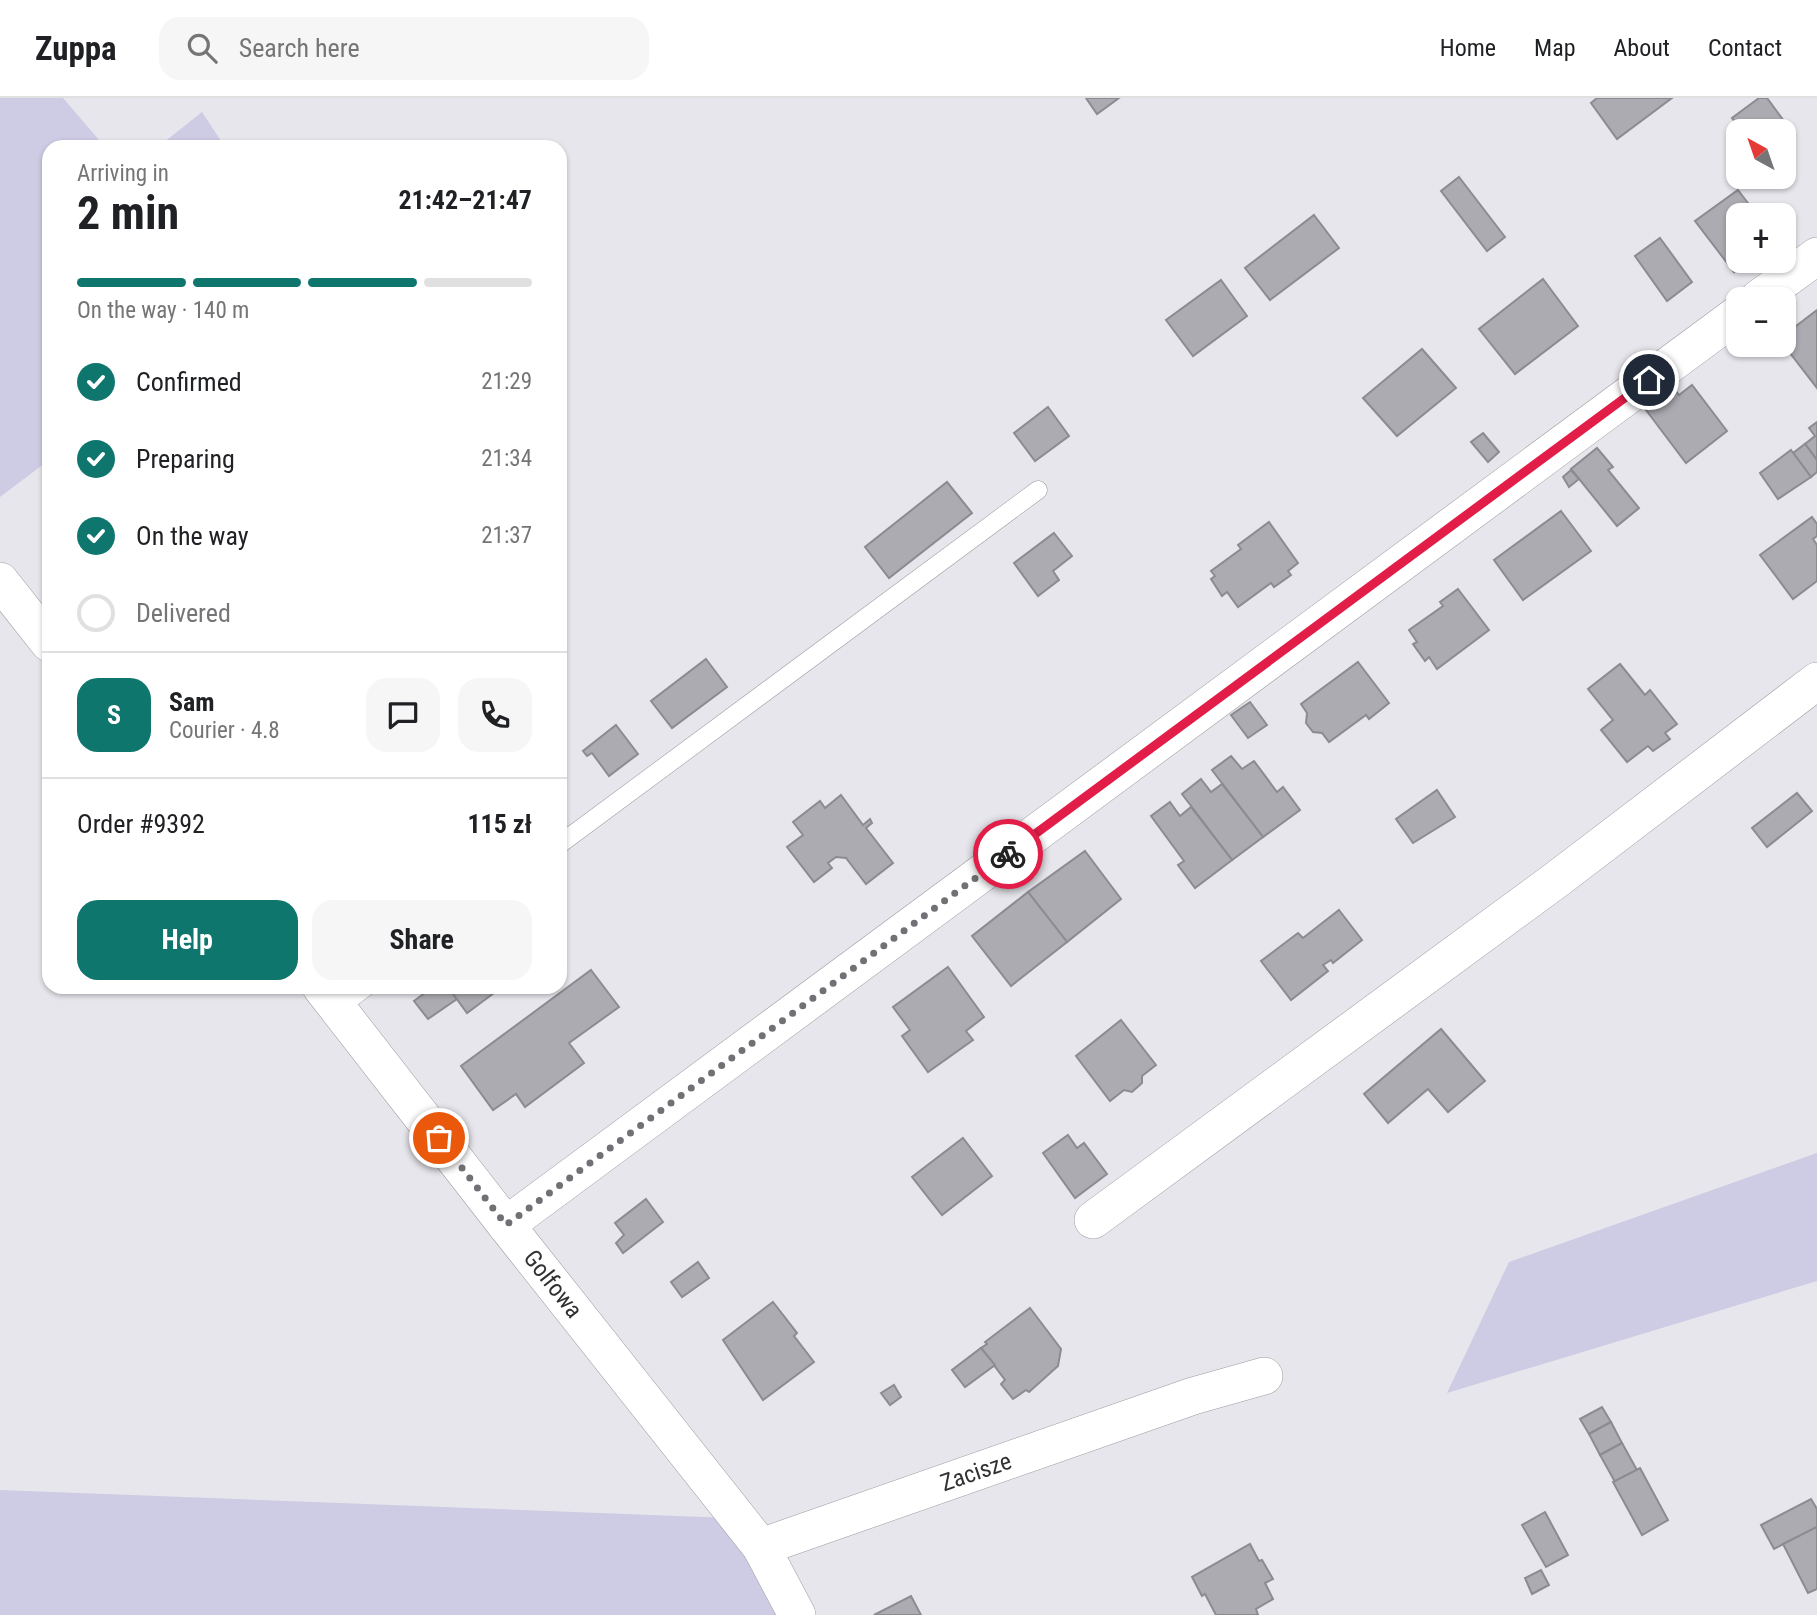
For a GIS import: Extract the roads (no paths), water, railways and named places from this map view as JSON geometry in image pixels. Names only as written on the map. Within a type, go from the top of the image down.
[{"type":"street","points":[[1774,287],[1817,256]]},
{"type":"street","points":[[506,1225],[1726,323]]},
{"type":"street","points":[[0,581],[42,634]]},
{"type":"street","points":[[1093,1220],[1545,888],[1817,681]]},
{"type":"street","name":"Golfowa","points":[[342,994],[506,1225],[761,1547]]},
{"type":"street","name":"Zacisze","points":[[761,1547],[1193,1396],[1264,1376]]},
{"type":"street","points":[[761,1547],[797,1615]]},
{"type":"lane","points":[[567,839],[1038,490]]}]
